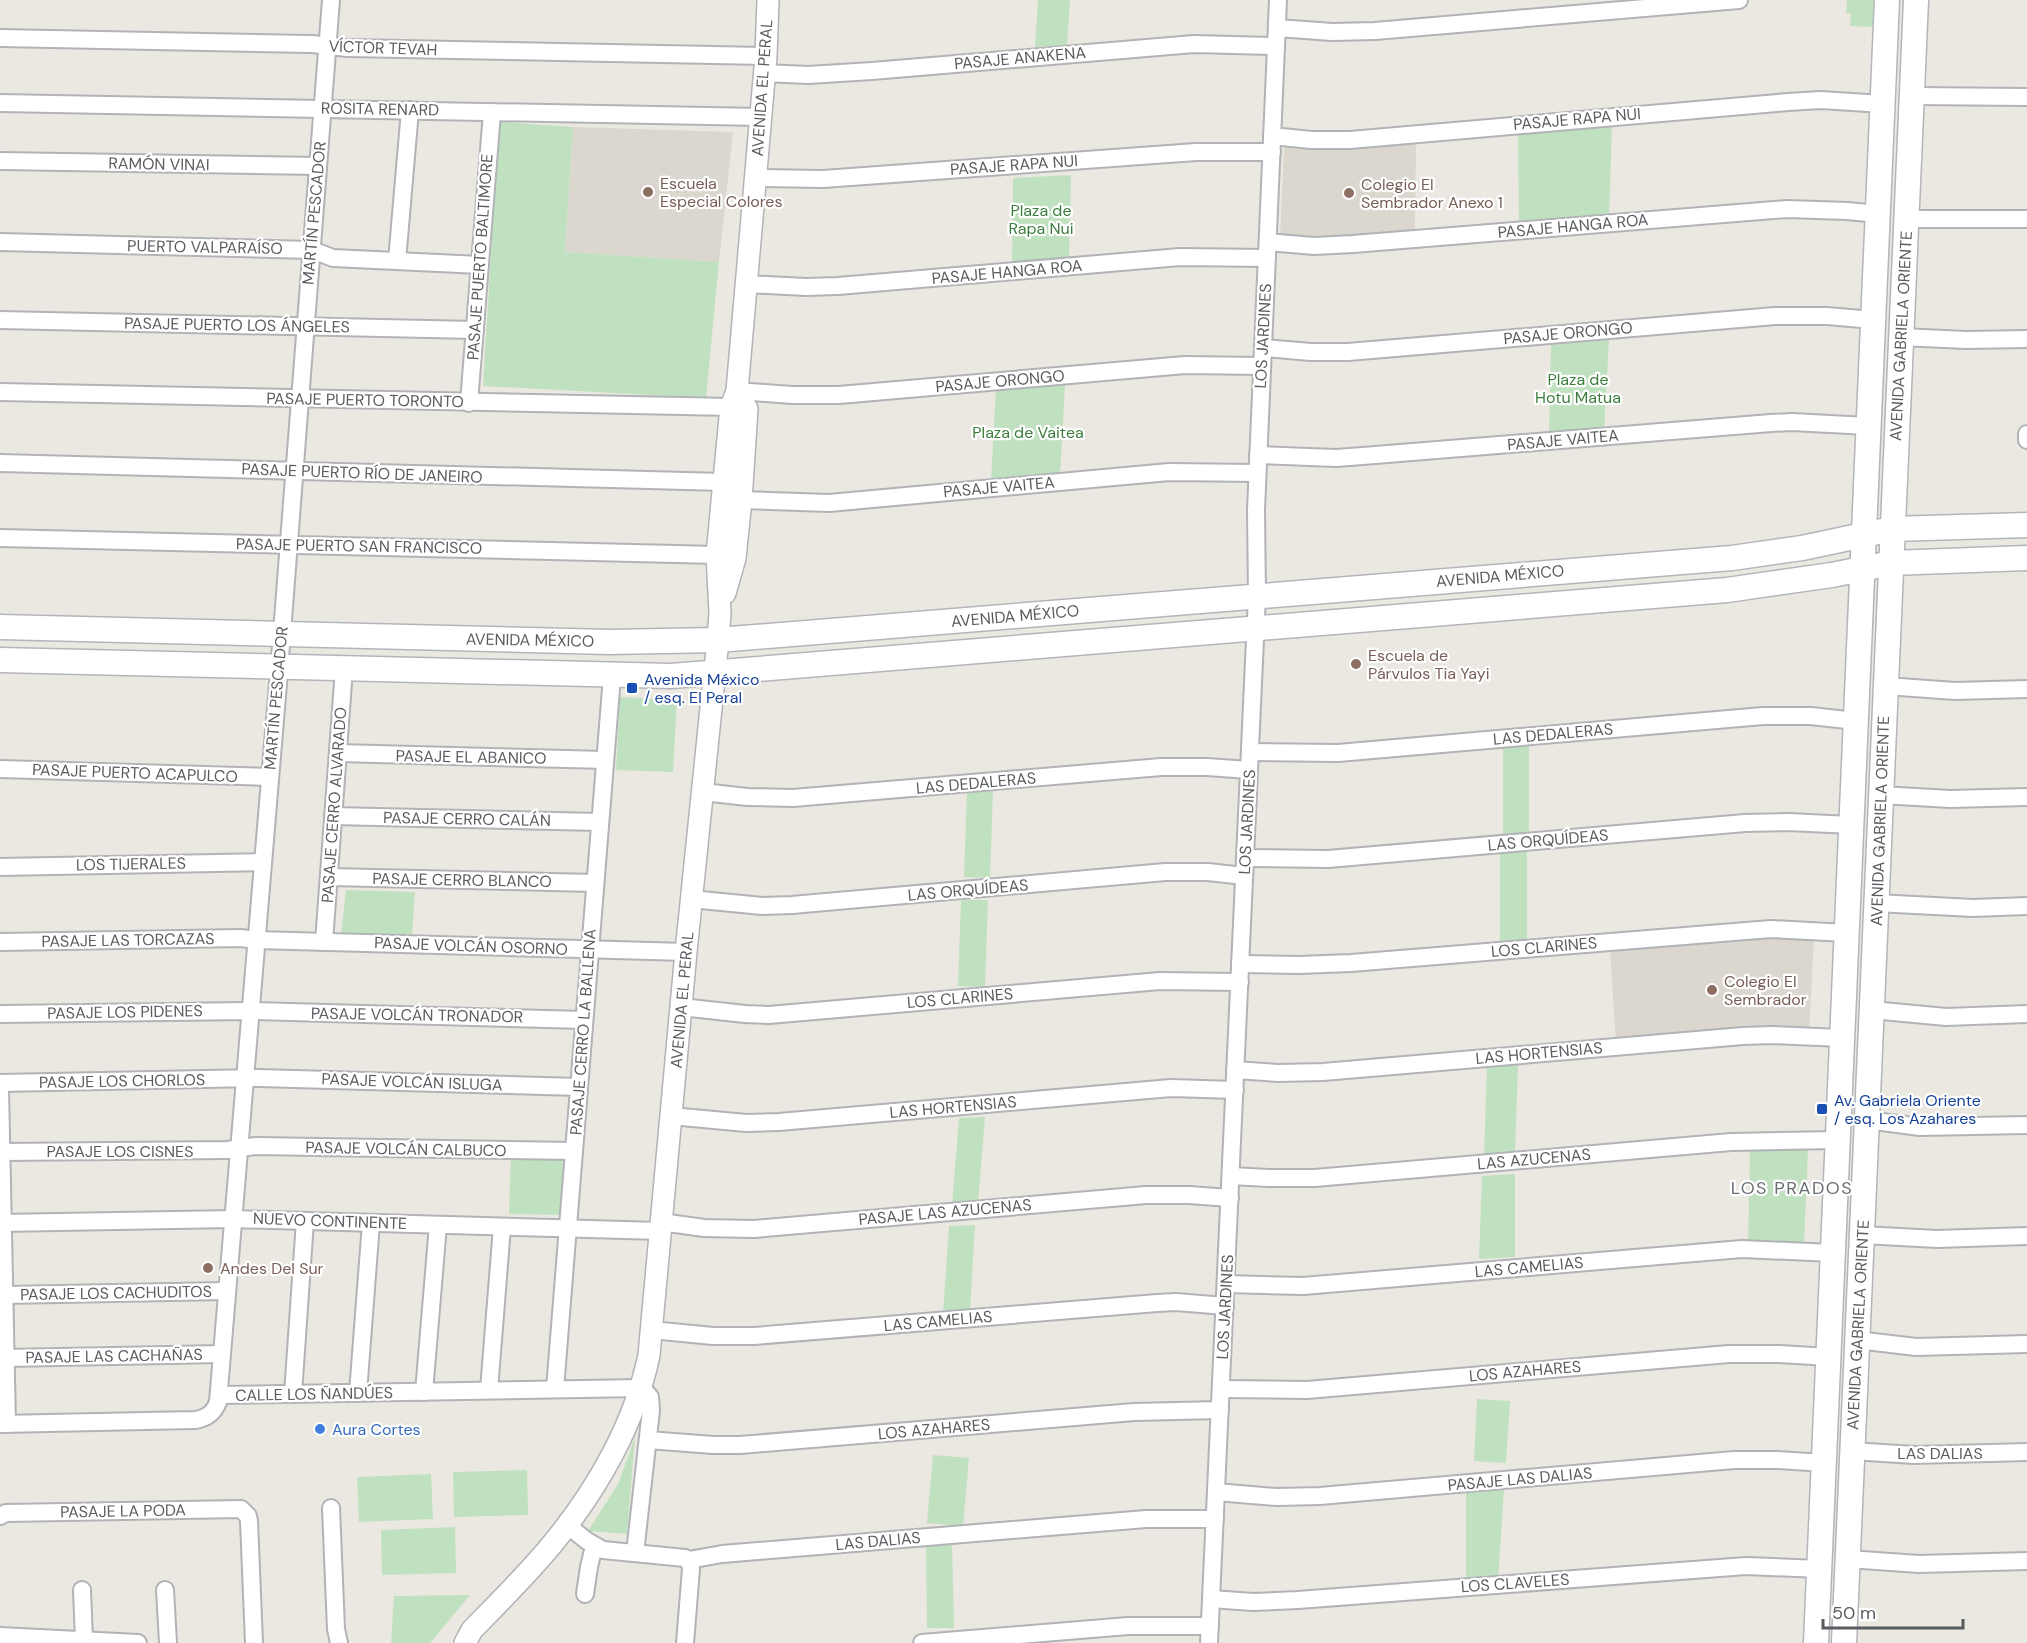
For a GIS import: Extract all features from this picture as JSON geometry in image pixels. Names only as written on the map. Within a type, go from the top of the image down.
[{"type":"main road","name":"AVENIDA GABRIELA ORIENTE","points":[[1816,1643],[1887,0]]},
{"type":"main road","name":"AVENIDA GABRIELA ORIENTE","points":[[1844,1643],[1916,0]]},
{"type":"main road","name":"AVENIDA MÉXICO","points":[[0,627],[609,642],[718,640],[1732,558],[1802,548],[1892,529],[2027,525]]},
{"type":"main road","name":"AVENIDA MÉXICO","points":[[0,660],[671,676],[1727,590],[1891,563],[2027,558]]},
{"type":"street","name":"MARTÍN PESCADOR","points":[[219,1395],[282,634],[331,0]]},
{"type":"street","name":"AVENIDA EL PERAL","points":[[465,1643],[472,1630],[538,1560],[567,1525],[608,1461],[642,1388],[649,1355],[686,952],[718,640],[720,612],[717,555],[756,178],[768,0]]},
{"type":"street","name":"LOS JARDINES","points":[[1210,1635],[1211,1599],[1207,1519],[1216,1492],[1225,1306],[1256,628],[1257,473],[1278,0]]},
{"type":"street","points":[[1277,28],[1375,32],[1739,0]]},
{"type":"street","name":"VÍCTOR TEVAH","points":[[0,38],[327,46],[765,64]]},
{"type":"street","name":"PASAJE ANAKENA","points":[[765,64],[808,75],[1194,45],[1276,46]]},
{"type":"street","points":[[1912,96],[2027,97]]},
{"type":"street","name":"PASAJE RAPA NUI","points":[[756,178],[823,179],[1196,152],[1311,140],[1350,140],[1799,101],[1849,101],[1882,104]]},
{"type":"street","name":"ROSITA RENARD","points":[[0,103],[761,117]]},
{"type":"street","points":[[396,261],[410,110]]},
{"type":"street","name":"PASAJE PUERTO BALTIMORE","points":[[469,403],[492,112]]},
{"type":"street","name":"RAMÓN VINAI","points":[[0,162],[318,166]]},
{"type":"street","name":"PASAJE HANGA ROA","points":[[746,284],[838,286],[1787,209],[1878,214]]},
{"type":"street","points":[[1906,219],[2027,219]]},
{"type":"street","name":"PUERTO VALPARAÍSO","points":[[0,242],[312,250],[333,258],[480,265]]},
{"type":"street","name":"PASAJE ORONGO","points":[[1263,348],[1348,352],[1775,316],[1827,316],[1873,320]]},
{"type":"street","name":"PASAJE PUERTO LOS ÁNGELES","points":[[0,320],[475,330]]},
{"type":"street","points":[[1901,337],[1966,340],[2027,339]]},
{"type":"street","name":"PASAJE ORONGO","points":[[734,399],[839,395],[1185,365],[1262,366]]},
{"type":"street","name":"PASAJE PUERTO TORONTO","points":[[0,392],[469,403],[734,399]]},
{"type":"street","name":"AVENIDA EL PERAL","points":[[720,612],[735,558],[747,409],[734,399]]},
{"type":"street","name":"PASAJE VAITEA","points":[[1258,455],[1354,457],[1782,423],[1868,426]]},
{"type":"street","points":[[2027,434],[2027,440]]},
{"type":"street","name":"PASAJE PUERTO RÍO DE JANEIRO","points":[[0,463],[723,482]]},
{"type":"street","name":"PASAJE VAITEA","points":[[741,500],[829,503],[1169,472],[1257,473]]},
{"type":"street","name":"PASAJE PUERTO SAN FRANCISCO","points":[[0,538],[717,555]]},
{"type":"street","name":"PASAJE CERRO ALVARADO","points":[[324,942],[344,669]]},
{"type":"street","name":"PASAJE CERRO LA BALLENA","points":[[555,1389],[612,676]]},
{"type":"street","points":[[1886,686],[1955,691],[2027,689]]},
{"type":"street","name":"LAS DEDALERAS","points":[[1250,752],[1338,753],[1763,716],[1811,716],[1856,721]]},
{"type":"street","name":"PASAJE EL ABANICO","points":[[338,753],[605,760]]},
{"type":"street","name":"LAS DEDALERAS","points":[[703,792],[756,798],[793,798],[1161,767],[1196,766],[1249,770]]},
{"type":"street","name":"PASAJE PUERTO ACAPULCO","points":[[0,769],[270,777]]},
{"type":"street","points":[[1881,795],[1950,799],[2027,797]]},
{"type":"street","name":"PASAJE CERRO CALÁN","points":[[333,816],[600,822]]},
{"type":"street","name":"LAS ORQUÍDEAS","points":[[1245,858],[1328,859],[1745,823],[1788,822],[1851,825]]},
{"type":"street","name":"LOS TIJERALES","points":[[0,867],[263,862]]},
{"type":"street","name":"LAS ORQUÍDEAS","points":[[692,898],[762,906],[792,905],[1165,872],[1208,872],[1244,876]]},
{"type":"street","name":"PASAJE CERRO BLANCO","points":[[328,877],[595,883]]},
{"type":"street","points":[[1876,903],[1973,908],[2027,906]]},
{"type":"street","name":"LOS CLARINES","points":[[1240,964],[1351,963],[1771,929],[1847,933]]},
{"type":"street","name":"PASAJE LAS TORCAZAS","points":[[0,942],[229,938],[256,940]]},
{"type":"street","name":"PASAJE VOLCÁN OSORNO","points":[[256,940],[686,952]]},
{"type":"street","name":"LOS CLARINES","points":[[681,1007],[769,1015],[1160,981],[1240,982]]},
{"type":"street","points":[[1872,1010],[1946,1017],[2027,1014]]},
{"type":"street","name":"PASAJE LOS PIDENES","points":[[0,1014],[250,1011]]},
{"type":"street","name":"PASAJE VOLCÁN TRONADOR","points":[[250,1011],[584,1020]]},
{"type":"street","name":"LAS HORTENSIAS","points":[[1235,1070],[1278,1073],[1323,1072],[1743,1036],[1842,1038]]},
{"type":"street","name":"PASAJE LOS CHORLOS","points":[[0,1083],[245,1079]]},
{"type":"street","name":"PASAJE VOLCÁN ISLUGA","points":[[245,1079],[579,1087]]},
{"type":"street","name":"LAS HORTENSIAS","points":[[671,1116],[738,1122],[779,1122],[1171,1088],[1235,1090]]},
{"type":"street","points":[[0,1089],[5,1358],[3,1424]]},
{"type":"street","points":[[1867,1120],[1929,1127],[2027,1125]]},
{"type":"street","name":"LAS AZUCENAS","points":[[1231,1176],[1315,1178],[1731,1142],[1838,1140]]},
{"type":"street","name":"PASAJE VOLCÁN CALBUCO","points":[[239,1148],[256,1146],[574,1151]]},
{"type":"street","name":"PASAJE LOS CISNES","points":[[1,1152],[239,1148]]},
{"type":"street","name":"PASAJE LAS AZUCENAS","points":[[661,1227],[754,1229],[1146,1195],[1230,1198]]},
{"type":"street","name":"NUEVO CONTINENTE","points":[[1,1223],[233,1219],[568,1229],[661,1227]]},
{"type":"street","points":[[293,1394],[305,1221]]},
{"type":"street","points":[[358,1393],[371,1223]]},
{"type":"street","points":[[424,1392],[438,1225]]},
{"type":"street","points":[[489,1390],[502,1227]]},
{"type":"street","points":[[1862,1235],[1937,1239],[2027,1236]]},
{"type":"street","name":"LAS CAMELIAS","points":[[1226,1284],[1303,1286],[1742,1249],[1833,1253]]},
{"type":"street","name":"PASAJE LOS CACHUDITOS","points":[[4,1295],[227,1291]]},
{"type":"street","name":"LAS CAMELIAS","points":[[651,1330],[713,1336],[754,1336],[1157,1303],[1176,1302],[1225,1306]]},
{"type":"street","points":[[1857,1340],[1916,1347],[2027,1344]]},
{"type":"street","name":"LOS AZAHARES","points":[[1221,1389],[1307,1390],[1745,1353],[1829,1357]]},
{"type":"street","name":"PASAJE LAS CACHAÑAS","points":[[5,1358],[222,1354]]},
{"type":"street","name":"AVENIDA EL PERAL","points":[[635,1553],[651,1403],[647,1392],[642,1388]]},
{"type":"street","name":"CALLE LOS ÑANDÚES","points":[[3,1424],[201,1419],[207,1417],[216,1408],[219,1395],[642,1388]]},
{"type":"street","name":"LOS AZAHARES","points":[[648,1440],[740,1445],[1142,1411],[1220,1410]]},
{"type":"street","name":"LAS DALIAS","points":[[1852,1451],[1914,1455],[2027,1452]]},
{"type":"street","name":"PASAJE LAS DALIAS","points":[[1216,1492],[1276,1497],[1312,1496],[1734,1460],[1824,1463]]},
{"type":"street","points":[[331,1508],[336,1629],[339,1643]]},
{"type":"street","name":"PASAJE LA PODA","points":[[0,1516],[6,1513],[236,1509],[245,1512],[249,1521],[254,1643]]},
{"type":"street","name":"LAS DALIAS","points":[[567,1525],[594,1546],[613,1552],[681,1557],[689,1560],[722,1554],[917,1537],[1146,1519],[1207,1519]]},
{"type":"street","points":[[585,1594],[588,1567],[594,1546]]},
{"type":"street","points":[[1848,1559],[1930,1564],[2027,1561]]},
{"type":"street","points":[[685,1643],[691,1569],[689,1560]]},
{"type":"street","name":"LOS CLAVELES","points":[[1211,1599],[1253,1602],[1298,1600],[1746,1566],[1820,1569]]},
{"type":"street","points":[[82,1590],[84,1640]]},
{"type":"street","points":[[165,1590],[168,1643]]},
{"type":"street","points":[[922,1643],[1128,1626],[1210,1635]]},
{"type":"street","points":[[0,1635],[40,1640],[128,1643]]},
{"type":"shaded area","name":"Escuela Especial Colores","points":[[573,127],[733,132],[719,262],[565,252]]},
{"type":"shaded area","name":"Colegio El Sembrador Anexo 1","points":[[1416,142],[1415,235],[1332,242],[1280,237],[1284,148],[1330,150]]},
{"type":"shaded area","name":"Colegio El Sembrador","points":[[1772,938],[1814,940],[1809,1031],[1730,1029],[1616,1043],[1610,951]]},
{"type":"green space","points":[[1038,0],[1070,0],[1067,45],[1035,47]]},
{"type":"green space","points":[[1847,0],[1877,0],[1875,27],[1850,26],[1851,14],[1846,13]]},
{"type":"green space","points":[[499,122],[573,127],[565,252],[719,262],[706,398],[483,386]]},
{"type":"green space","points":[[1612,126],[1609,218],[1519,223],[1518,135]]},
{"type":"green space","name":"Plaza de Rapa Nui","points":[[1071,175],[1069,260],[1012,264],[1013,178]]},
{"type":"green space","name":"Plaza de Hotu Matua","points":[[1609,340],[1604,431],[1549,434],[1551,345]]},
{"type":"green space","name":"Plaza de Vaitea","points":[[1065,384],[1060,476],[991,482],[996,388]]},
{"type":"green space","points":[[620,697],[677,700],[673,772],[616,770]]},
{"type":"green space","points":[[1503,743],[1529,743],[1529,835],[1503,834]]},
{"type":"green space","points":[[967,790],[993,791],[990,878],[964,877]]},
{"type":"green space","points":[[1500,849],[1527,849],[1527,941],[1500,941]]},
{"type":"green space","points":[[346,890],[415,892],[412,937],[341,937]]},
{"type":"green space","points":[[961,900],[988,900],[985,987],[958,986]]},
{"type":"green space","points":[[1518,1065],[1515,1153],[1484,1156],[1487,1067]]},
{"type":"green space","points":[[985,1117],[978,1204],[952,1205],[959,1118]]},
{"type":"green space","points":[[1750,1149],[1808,1150],[1804,1243],[1748,1242]]},
{"type":"green space","points":[[511,1157],[563,1159],[562,1215],[509,1214]]},
{"type":"green space","points":[[1515,1174],[1515,1257],[1479,1259],[1482,1176]]},
{"type":"green space","points":[[975,1225],[970,1312],[943,1314],[949,1226]]},
{"type":"green space","points":[[1477,1399],[1510,1401],[1506,1463],[1474,1461]]},
{"type":"green space","points":[[635,1437],[627,1534],[588,1531],[618,1484]]},
{"type":"green space","points":[[933,1455],[969,1458],[963,1526],[927,1523]]},
{"type":"green space","points":[[527,1470],[528,1515],[454,1517],[453,1472]]},
{"type":"green space","points":[[431,1474],[433,1519],[359,1522],[357,1477]]},
{"type":"green space","points":[[1504,1490],[1498,1579],[1466,1583],[1466,1491]]},
{"type":"green space","points":[[455,1527],[456,1573],[382,1575],[381,1530]]},
{"type":"green space","points":[[926,1541],[952,1541],[954,1628],[927,1628]]},
{"type":"green space","points":[[470,1595],[430,1643],[391,1643],[394,1596]]},
{"type":"place","name":"Escuela Especial Colores","points":[[648,192]]},
{"type":"place","name":"Colegio El Sembrador Anexo 1","points":[[1349,193]]},
{"type":"place","name":"Escuela de Párvulos Tia Yayi","points":[[1356,664]]},
{"type":"place","name":"Avenida México / esq. El Peral","points":[[632,688]]},
{"type":"place","name":"Colegio El Sembrador","points":[[1712,990]]},
{"type":"place","name":"Av. Gabriela Oriente / esq. Los Azahares","points":[[1822,1109]]},
{"type":"place","name":"Andes Del Sur","points":[[208,1268]]},
{"type":"place","name":"Aura Cortes","points":[[320,1429]]},
{"type":"district","name":"LOS PRADOS","points":[[1792,1188]]}]
